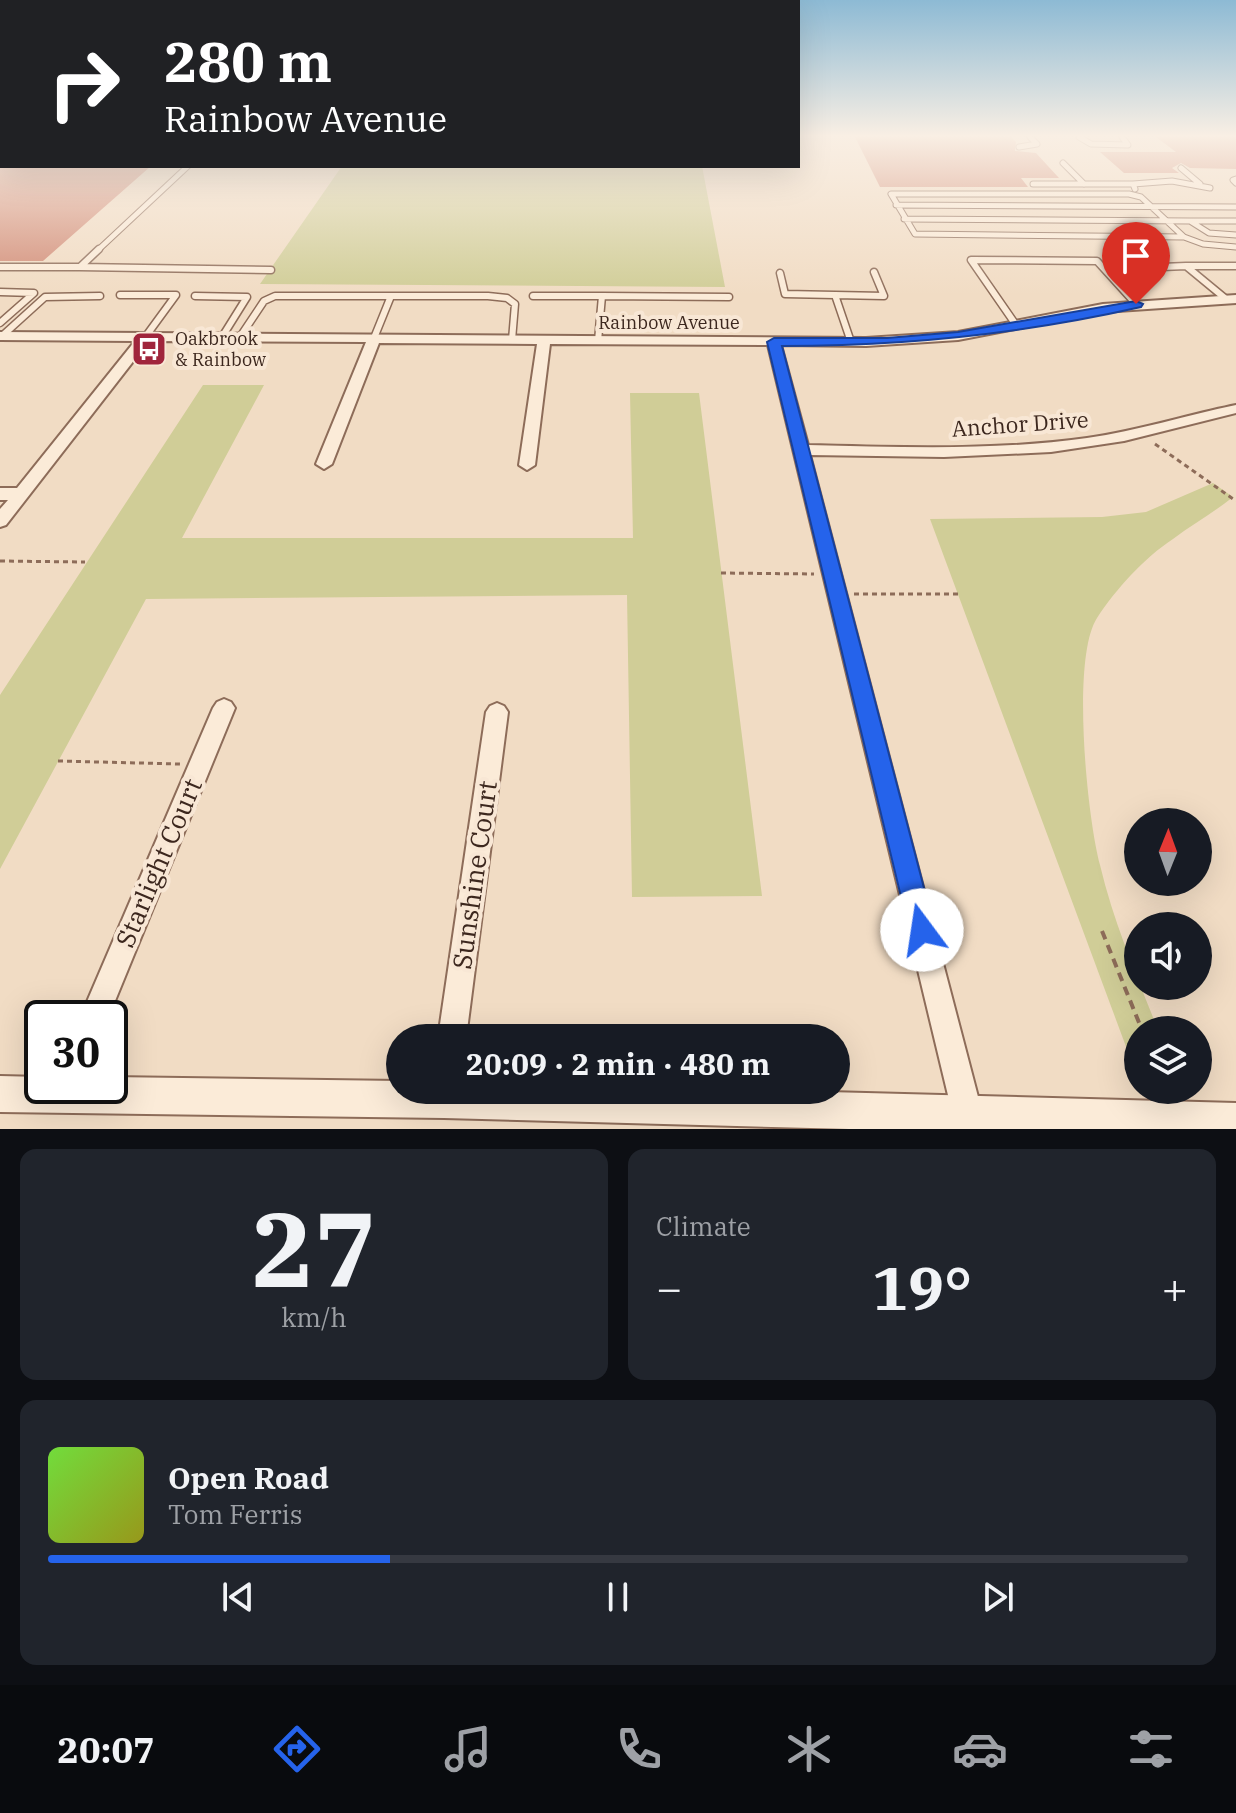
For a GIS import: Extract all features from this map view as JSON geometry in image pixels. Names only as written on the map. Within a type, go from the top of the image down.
[{"type":"street","name":"Rainbow Avenue","points":[[1,332],[544,341],[851,342],[958,336],[1136,304],[1231,299]]},
{"type":"street","points":[[0,521],[146,336]]},
{"type":"street","points":[[324,464],[374,338]]},
{"type":"street","points":[[527,465],[544,341]]},
{"type":"street","points":[[774,342],[968,1116]]},
{"type":"street","name":"Anchor Drive","points":[[803,450],[1014,450],[1087,443],[1236,409]]},
{"type":"street","points":[[0,494],[22,494]]},
{"type":"street","name":"Starlight Court","points":[[102,1000],[224,708]]},
{"type":"street","name":"Sunshine Court","points":[[454,1024],[497,712]]},
{"type":"street","points":[[128,1091],[386,1094]]},
{"type":"street","points":[[0,1094],[24,1092]]},
{"type":"street","points":[[669,1104],[968,1116],[1236,1121]]},
{"type":"lane","points":[[80,267],[163,190]]},
{"type":"lane","points":[[1039,190],[1043,194]]},
{"type":"lane","points":[[1136,190],[1184,237]]},
{"type":"lane","points":[[1141,197],[891,194],[912,232],[923,235],[1184,237],[1203,244],[1236,247]]},
{"type":"lane","points":[[896,205],[1236,207]]},
{"type":"lane","points":[[904,219],[1236,221]]},
{"type":"lane","points":[[1190,221],[1209,233],[1236,235]]},
{"type":"lane","points":[[1016,325],[971,260],[1097,261],[1136,304]]},
{"type":"lane","points":[[1186,266],[1231,299]]},
{"type":"lane","points":[[1113,269],[1236,266]]},
{"type":"lane","points":[[0,267],[271,270]]},
{"type":"lane","points":[[780,273],[785,294],[884,296],[874,272]]},
{"type":"lane","points":[[0,292],[34,293],[1,332]]},
{"type":"lane","points":[[120,295],[176,295],[146,336]]},
{"type":"lane","points":[[835,295],[851,342]]},
{"type":"lane","points":[[1,332],[45,297],[100,296]]},
{"type":"lane","points":[[195,296],[247,297],[222,337]]},
{"type":"lane","points":[[240,337],[270,297],[391,296],[507,298],[516,309],[512,340]]},
{"type":"lane","points":[[374,338],[391,296]]},
{"type":"lane","points":[[533,296],[729,297]]},
{"type":"lane","points":[[598,341],[602,296]]},
{"type":"path","points":[[1139,433],[1236,501]]},
{"type":"path","points":[[0,561],[85,562]]},
{"type":"path","points":[[721,573],[958,594]]},
{"type":"path","points":[[58,761],[200,765]]},
{"type":"path","points":[[1102,931],[1136,1016]]},
{"type":"shaded area","points":[[326,190],[707,190],[725,287],[260,284]]},
{"type":"shaded area","points":[[203,385],[264,385],[182,538],[633,538],[630,393],[699,393],[762,896],[632,897],[627,595],[146,599],[0,869],[0,695]]},
{"type":"shaded area","points":[[1213,483],[1233,497],[1141,565],[1097,618],[1089,638],[1083,701],[1084,738],[1095,842],[1124,942],[1124,1000],[1146,1000],[1153,1016],[1124,1016],[1124,1041],[930,519],[1102,517],[1146,512]]},
{"type":"building","points":[[0,190],[124,190],[43,261],[0,261]]},
{"type":"place","name":"Oakbrook & Rainbow","points":[[149,349]]},
{"type":"route","points":[[922,930],[774,342],[887,342],[958,336],[1136,304]]}]
